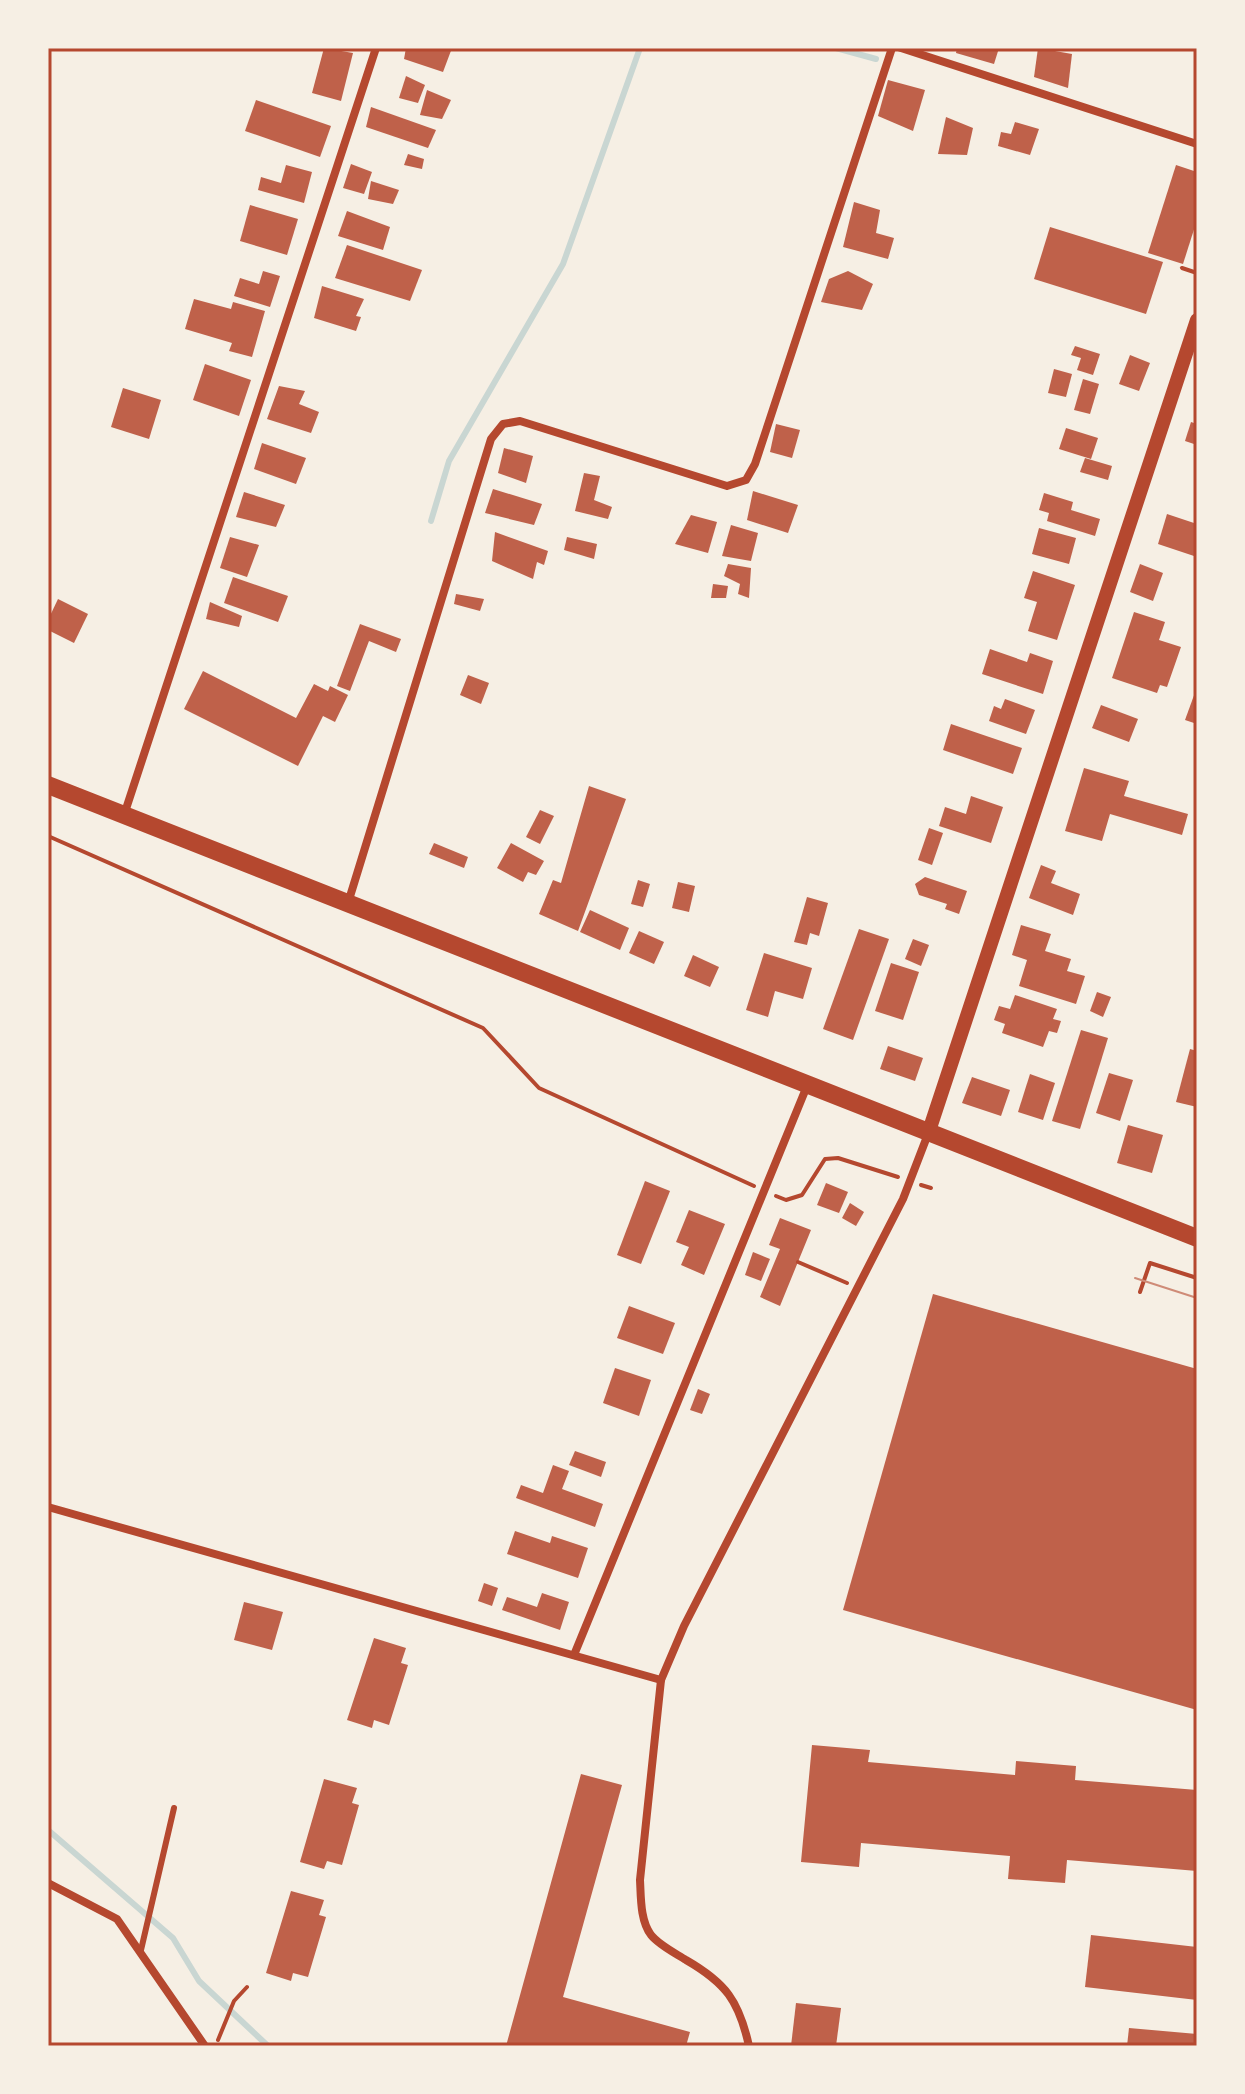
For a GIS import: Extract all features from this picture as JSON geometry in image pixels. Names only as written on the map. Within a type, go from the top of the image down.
[{"type":"main road","points":[[48,785],[1197,1238]]},
{"type":"street","points":[[124,816],[376,48]]},
{"type":"street","points":[[348,903],[491,439],[503,424],[520,421],[727,486],[746,480],[755,464],[892,48]]},
{"type":"street","points":[[901,48],[1197,144]]},
{"type":"street","points":[[749,2046],[742,2014],[733,1997],[699,1967],[650,1934],[642,1913],[640,1880],[661,1680],[684,1626],[903,1199],[928,1134],[1197,320]]},
{"type":"street","points":[[574,1655],[807,1086]]},
{"type":"street","points":[[48,1507],[661,1680]]},
{"type":"street","points":[[48,1883],[117,1919],[205,2046]]},
{"type":"lane","points":[[141,1950],[174,1808]]},
{"type":"path","points":[[1182,268],[1197,273]]},
{"type":"path","points":[[48,836],[483,1028],[539,1088],[786,1200],[795,1200],[825,1159],[838,1158],[894,1175]]},
{"type":"path","points":[[798,1262],[858,1287]]},
{"type":"path","points":[[1140,1292],[1150,1263],[1197,1278]]},
{"type":"path","points":[[216,2046],[223,2021],[247,1987]]},
{"type":"building","points":[[324,48],[353,53],[341,101],[312,93]]},
{"type":"building","points":[[406,48],[452,48],[443,72],[404,59]]},
{"type":"building","points":[[957,48],[999,48],[994,64],[956,53]]},
{"type":"building","points":[[1038,48],[1072,54],[1068,88],[1034,77]]},
{"type":"building","points":[[406,76],[425,85],[418,103],[399,98]]},
{"type":"building","points":[[888,80],[925,90],[913,131],[878,116]]},
{"type":"building","points":[[427,90],[451,100],[442,119],[420,115]]},
{"type":"building","points":[[256,100],[331,126],[320,157],[245,131]]},
{"type":"building","points":[[371,107],[436,130],[428,148],[366,127]]},
{"type":"building","points":[[946,117],[973,128],[967,155],[938,154]]},
{"type":"building","points":[[1015,122],[1039,129],[1030,155],[998,146],[1001,132],[1011,134]]},
{"type":"building","points":[[408,154],[424,159],[422,169],[404,165]]},
{"type":"building","points":[[351,164],[372,172],[364,194],[343,188]]},
{"type":"building","points":[[286,165],[312,172],[304,203],[258,190],[261,177],[281,183]]},
{"type":"building","points":[[1176,165],[1197,172],[1197,220],[1183,264],[1148,253]]},
{"type":"building","points":[[371,181],[399,190],[393,204],[368,199]]},
{"type":"building","points":[[854,202],[880,210],[876,233],[894,238],[888,259],[843,247]]},
{"type":"building","points":[[250,205],[298,219],[287,255],[240,241]]},
{"type":"building","points":[[347,211],[390,227],[383,250],[338,236]]},
{"type":"building","points":[[1050,227],[1163,262],[1146,314],[1034,279]]},
{"type":"building","points":[[347,245],[422,270],[410,301],[335,278]]},
{"type":"building","points":[[263,271],[280,276],[270,307],[234,296],[240,278],[259,284]]},
{"type":"building","points":[[848,271],[873,284],[862,310],[821,302],[829,279]]},
{"type":"building","points":[[322,286],[364,299],[356,316],[361,317],[356,331],[314,318]]},
{"type":"building","points":[[194,299],[231,309],[233,302],[265,311],[252,357],[229,351],[232,343],[185,329]]},
{"type":"building","points":[[1075,346],[1100,354],[1093,375],[1077,370],[1081,358],[1071,355]]},
{"type":"building","points":[[1130,355],[1150,363],[1139,391],[1119,384]]},
{"type":"building","points":[[205,364],[251,380],[239,416],[193,400]]},
{"type":"building","points":[[1054,369],[1072,374],[1066,397],[1048,393]]},
{"type":"building","points":[[1083,379],[1099,384],[1090,414],[1074,410]]},
{"type":"building","points":[[279,386],[305,391],[299,404],[319,412],[311,433],[267,419]]},
{"type":"building","points":[[123,388],[161,400],[149,439],[111,427]]},
{"type":"building","points":[[1191,422],[1197,424],[1197,445],[1185,441]]},
{"type":"building","points":[[776,424],[800,430],[792,458],[770,452]]},
{"type":"building","points":[[1066,428],[1098,438],[1091,459],[1059,449]]},
{"type":"building","points":[[262,443],[306,458],[296,484],[254,469]]},
{"type":"building","points":[[504,448],[533,456],[526,483],[498,473]]},
{"type":"building","points":[[1085,458],[1112,466],[1108,480],[1080,472]]},
{"type":"building","points":[[584,473],[600,476],[594,500],[612,507],[608,519],[575,511]]},
{"type":"building","points":[[493,489],[542,504],[534,525],[485,513]]},
{"type":"building","points":[[753,491],[798,505],[788,533],[747,520]]},
{"type":"building","points":[[244,492],[285,505],[276,527],[236,517]]},
{"type":"building","points":[[1044,493],[1073,502],[1071,510],[1100,519],[1095,536],[1047,521],[1049,513],[1039,510]]},
{"type":"building","points":[[1167,514],[1197,524],[1197,557],[1158,544]]},
{"type":"building","points":[[691,515],[717,522],[708,553],[675,544]]},
{"type":"building","points":[[731,525],[758,533],[751,561],[722,556]]},
{"type":"building","points":[[1039,528],[1076,538],[1069,564],[1032,554]]},
{"type":"building","points":[[495,532],[548,551],[544,565],[537,562],[533,579],[492,561]]},
{"type":"building","points":[[230,537],[259,545],[247,577],[220,568]]},
{"type":"building","points":[[567,537],[597,544],[594,559],[564,550]]},
{"type":"building","points":[[728,564],[751,568],[749,598],[738,594],[740,584],[724,576]]},
{"type":"building","points":[[1140,564],[1163,573],[1153,601],[1130,592]]},
{"type":"building","points":[[1033,571],[1075,585],[1057,640],[1028,631],[1037,602],[1024,598]]},
{"type":"building","points":[[233,577],[288,596],[278,622],[224,603]]},
{"type":"building","points":[[713,584],[728,586],[726,598],[711,598]]},
{"type":"building","points":[[456,594],[484,599],[480,611],[454,604]]},
{"type":"building","points":[[58,599],[88,614],[74,643],[48,630],[48,620]]},
{"type":"building","points":[[210,602],[242,616],[239,627],[206,619]]},
{"type":"building","points":[[1134,612],[1165,622],[1159,640],[1181,647],[1167,687],[1160,685],[1157,693],[1112,678]]},
{"type":"building","points":[[360,624],[401,639],[396,652],[369,641],[350,691],[337,686]]},
{"type":"building","points":[[990,649],[1027,662],[1030,653],[1053,661],[1043,694],[982,674]]},
{"type":"building","points":[[203,671],[296,718],[314,684],[328,691],[330,686],[348,695],[335,722],[323,716],[298,766],[184,709]]},
{"type":"building","points":[[468,675],[489,683],[481,704],[460,695]]},
{"type":"building","points":[[1197,687],[1197,724],[1185,720]]},
{"type":"building","points":[[1005,699],[1035,710],[1026,734],[989,721],[994,706],[1001,709]]},
{"type":"building","points":[[1101,705],[1138,719],[1129,742],[1092,728]]},
{"type":"building","points":[[951,724],[1022,748],[1013,774],[943,750]]},
{"type":"building","points":[[1084,768],[1129,781],[1124,796],[1188,814],[1182,835],[1110,814],[1102,841],[1065,831]]},
{"type":"building","points":[[589,786],[626,799],[578,931],[539,914],[553,880],[561,883]]},
{"type":"building","points":[[971,796],[1003,807],[991,843],[939,826],[945,807],[966,814]]},
{"type":"building","points":[[540,810],[554,816],[540,844],[526,837]]},
{"type":"building","points":[[929,828],[943,833],[932,865],[918,860]]},
{"type":"building","points":[[434,843],[468,857],[464,868],[429,854]]},
{"type":"building","points":[[511,843],[544,861],[536,875],[528,872],[523,882],[497,868]]},
{"type":"building","points":[[1041,865],[1056,871],[1051,883],[1080,894],[1073,915],[1029,898]]},
{"type":"building","points":[[925,877],[967,891],[959,914],[945,909],[947,904],[919,895],[915,884]]},
{"type":"building","points":[[638,880],[650,884],[643,907],[631,904]]},
{"type":"building","points":[[678,882],[695,886],[689,912],[672,908]]},
{"type":"building","points":[[807,897],[828,903],[819,936],[810,933],[807,945],[794,942]]},
{"type":"building","points":[[590,910],[629,928],[620,950],[580,932]]},
{"type":"building","points":[[1021,925],[1051,934],[1045,951],[1071,959],[1067,971],[1085,976],[1076,1004],[1019,986],[1027,960],[1012,955]]},
{"type":"building","points":[[859,929],[889,939],[853,1040],[823,1029]]},
{"type":"building","points":[[639,931],[664,942],[654,964],[629,953]]},
{"type":"building","points":[[913,939],[929,945],[921,966],[905,959]]},
{"type":"building","points":[[764,953],[812,968],[803,999],[775,991],[768,1017],[746,1010]]},
{"type":"building","points":[[693,955],[719,967],[710,987],[684,976]]},
{"type":"building","points":[[891,963],[919,972],[903,1020],[875,1011]]},
{"type":"building","points":[[1097,992],[1111,997],[1103,1017],[1090,1011]]},
{"type":"building","points":[[1015,995],[1057,1009],[1053,1019],[1061,1021],[1057,1033],[1049,1031],[1043,1047],[1002,1033],[1005,1024],[994,1020],[999,1006],[1010,1009]]},
{"type":"building","points":[[1081,1030],[1108,1038],[1080,1129],[1052,1121]]},
{"type":"building","points":[[888,1046],[923,1058],[915,1081],[880,1069]]},
{"type":"building","points":[[1190,1049],[1197,1051],[1197,1107],[1176,1102]]},
{"type":"building","points":[[1109,1073],[1133,1080],[1120,1121],[1096,1113]]},
{"type":"building","points":[[1030,1074],[1055,1083],[1043,1120],[1018,1112]]},
{"type":"building","points":[[972,1077],[1010,1090],[1001,1116],[962,1103]]},
{"type":"building","points":[[1128,1125],[1163,1135],[1152,1173],[1117,1163]]},
{"type":"building","points":[[645,1181],[670,1191],[641,1264],[617,1255]]},
{"type":"building","points":[[826,1183],[848,1192],[839,1213],[817,1205]]},
{"type":"building","points":[[850,1203],[864,1212],[856,1226],[842,1218]]},
{"type":"building","points":[[689,1210],[725,1224],[704,1275],[681,1265],[689,1247],[676,1242]]},
{"type":"building","points":[[780,1218],[811,1230],[780,1306],[760,1297],[780,1249],[769,1245]]},
{"type":"building","points":[[753,1252],[770,1259],[761,1281],[745,1275]]},
{"type":"building","points":[[933,1294],[1197,1369],[1197,1710],[843,1610]]},
{"type":"building","points":[[629,1306],[675,1323],[663,1354],[617,1338]]},
{"type":"building","points":[[615,1368],[651,1380],[639,1416],[603,1403]]},
{"type":"building","points":[[698,1389],[710,1394],[702,1414],[690,1410]]},
{"type":"building","points":[[575,1451],[606,1462],[601,1477],[569,1465]]},
{"type":"building","points":[[553,1465],[569,1471],[562,1489],[603,1504],[595,1527],[516,1498],[521,1485],[543,1493]]},
{"type":"building","points":[[515,1531],[550,1543],[552,1536],[588,1548],[578,1578],[507,1554]]},
{"type":"building","points":[[484,1583],[498,1588],[492,1606],[478,1601]]},
{"type":"building","points":[[542,1593],[569,1602],[560,1630],[502,1610],[507,1597],[537,1607]]},
{"type":"building","points":[[244,1602],[283,1612],[272,1650],[234,1640]]},
{"type":"building","points":[[374,1638],[406,1648],[401,1663],[408,1665],[389,1725],[374,1720],[372,1728],[347,1720]]},
{"type":"building","points":[[812,1745],[870,1750],[868,1762],[1015,1775],[1016,1761],[1076,1766],[1075,1780],[1197,1790],[1197,1871],[1067,1860],[1065,1883],[1008,1879],[1010,1856],[861,1843],[859,1867],[801,1862]]},
{"type":"building","points":[[581,1774],[622,1785],[563,1997],[690,2032],[686,2046],[506,2046]]},
{"type":"building","points":[[324,1779],[357,1788],[352,1803],[359,1805],[342,1865],[327,1861],[324,1869],[300,1862]]},
{"type":"building","points":[[291,1891],[324,1900],[319,1915],[326,1917],[308,1977],[293,1973],[291,1981],[266,1973]]},
{"type":"building","points":[[1091,1935],[1197,1947],[1197,2000],[1085,1987]]},
{"type":"building","points":[[796,2003],[841,2008],[836,2046],[791,2046]]},
{"type":"building","points":[[1129,2028],[1197,2034],[1197,2046],[1127,2046]]},
{"type":"waterway","points":[[431,521],[449,461],[563,264],[640,48]]},
{"type":"waterway","points":[[836,48],[876,59]]},
{"type":"waterway","points":[[48,1830],[173,1938],[199,1981],[268,2046]]},
{"type":"tram line","points":[[1135,1278],[1197,1298]]}]
